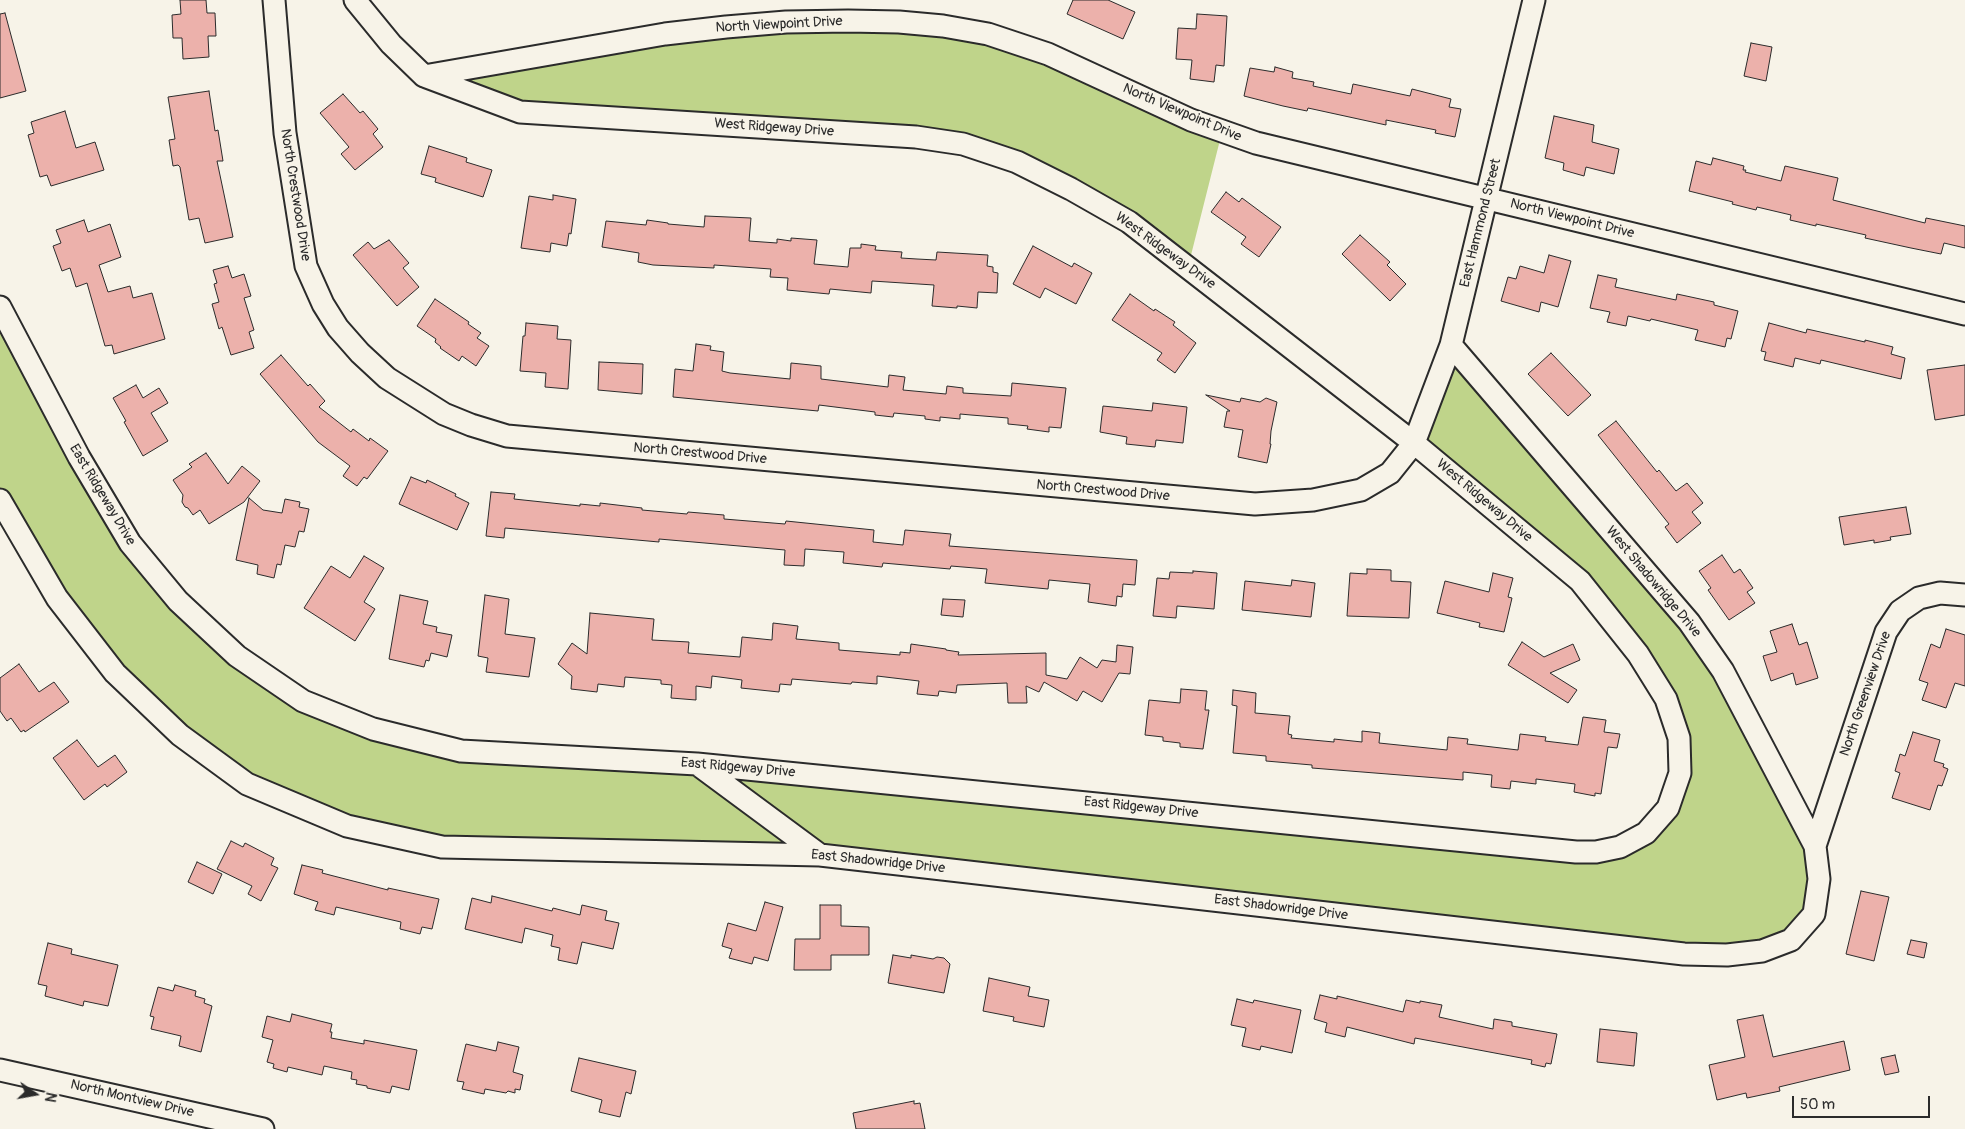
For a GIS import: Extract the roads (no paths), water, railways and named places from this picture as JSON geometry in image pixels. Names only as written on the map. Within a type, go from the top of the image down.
[{"type":"street","name":"North Crestwood Drive","points":[[274,0],[285,133],[306,266],[322,304],[338,328],[387,378],[444,414],[471,426],[507,436],[1255,504],[1313,500],[1361,490],[1390,473],[1414,442]]},
{"type":"street","name":"West Ridgeway Drive","points":[[355,0],[391,44],[424,76],[520,112],[916,137],[962,144],[1017,162],[1071,189],[1129,222],[1414,442],[1580,582],[1638,654],[1666,698],[1679,738],[1680,773],[1668,808]]},
{"type":"street","name":"East Hammond Street","points":[[1414,442],[1451,345],[1488,198],[1534,0]]},
{"type":"street","name":"North Viewpoint Drive","points":[[424,76],[666,34],[726,27],[786,22],[848,21],[899,22],[943,26],[988,34],[1048,54],[1191,120],[1256,144],[1488,198],[1965,314]]},
{"type":"street","name":"East Ridgeway Drive","points":[[0,307],[79,457],[130,543],[178,602],[237,656],[303,701],[373,730],[461,751],[697,764],[1576,852],[1596,852],[1620,847],[1646,833],[1668,808]]},
{"type":"street","name":"West Shadowridge Drive","points":[[1451,345],[1690,622],[1723,671],[1815,846]]},
{"type":"street","name":"East Shadowridge Drive","points":[[0,500],[57,598],[115,674],[180,735],[247,784],[347,826],[442,847],[820,855],[1684,954],[1727,955],[1762,950],[1791,940],[1814,914],[1819,879],[1815,846]]},
{"type":"street","name":"North Greenview Drive","points":[[1815,846],[1886,632],[1900,611],[1919,598],[1940,593],[1965,594]]},
{"type":"street","points":[[697,764],[820,855]]},
{"type":"street","name":"North Montview Drive","points":[[0,1070],[263,1129]]}]
